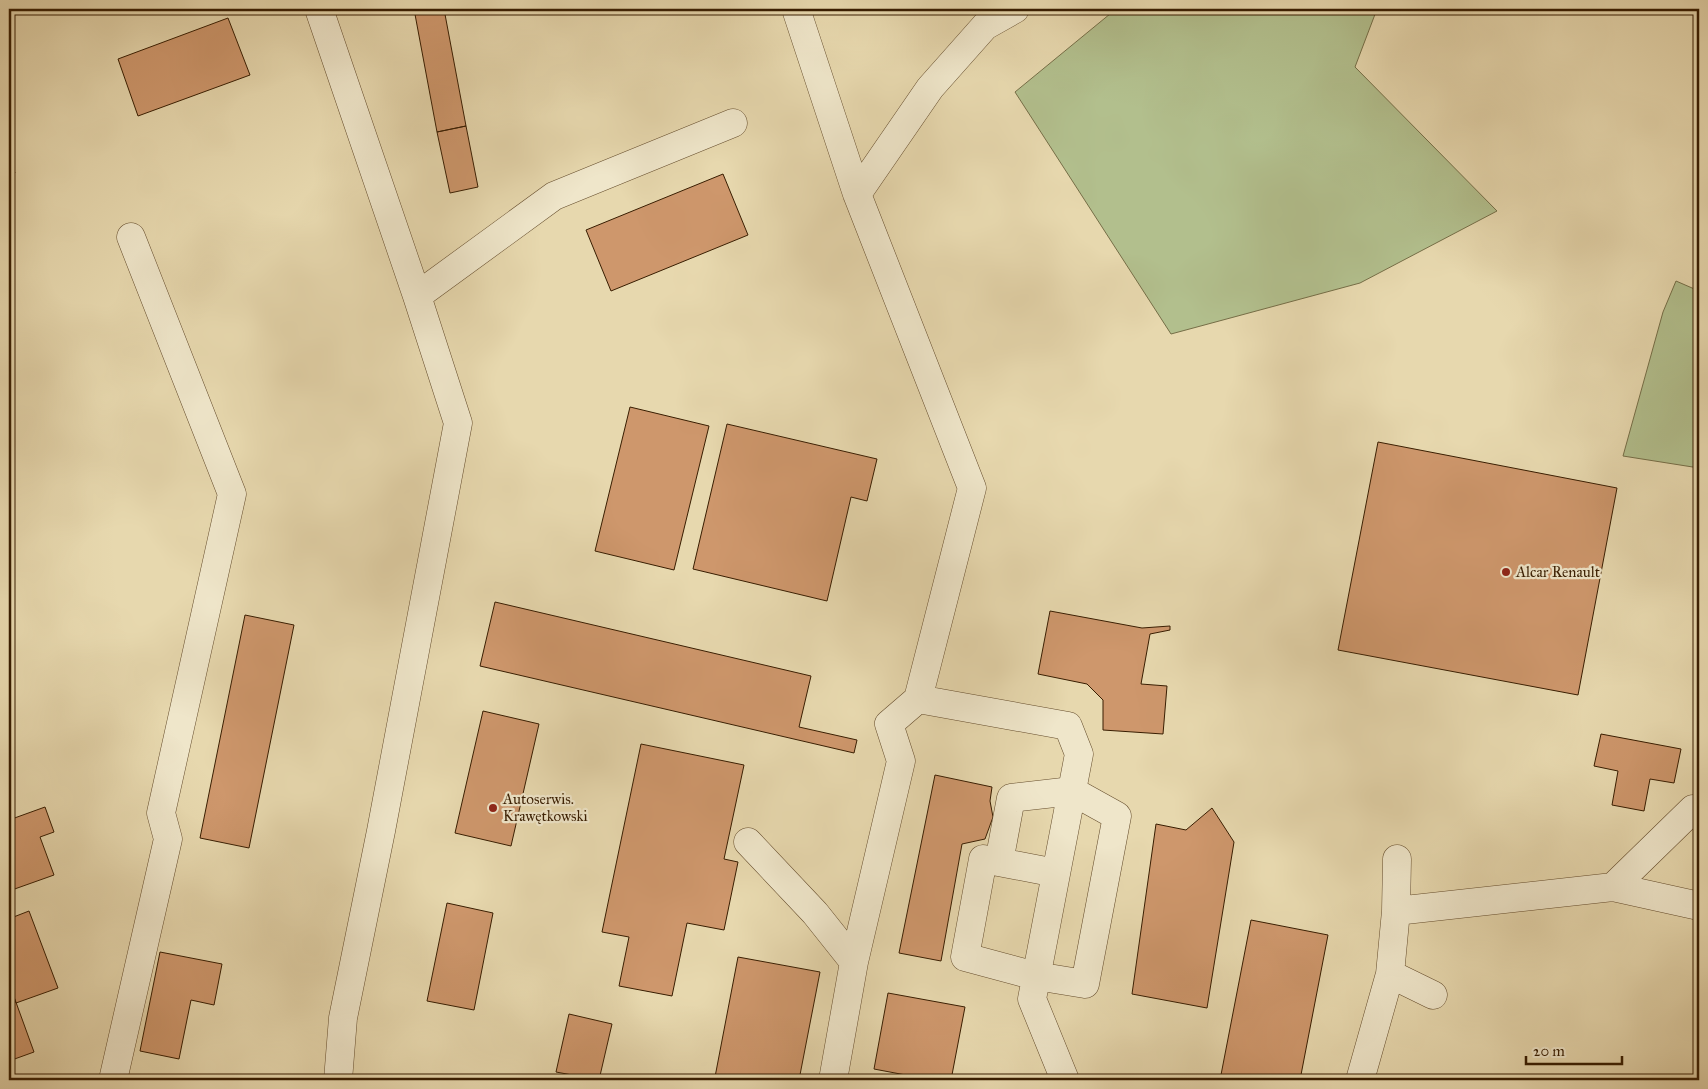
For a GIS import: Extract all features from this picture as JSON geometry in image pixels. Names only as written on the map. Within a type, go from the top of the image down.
[{"type":"street","points":[[319,9],[417,296],[458,423],[381,831],[343,1018],[340,1080]]},
{"type":"street","points":[[796,9],[857,194],[972,488],[918,699],[889,724],[901,762],[854,962],[833,1080]]},
{"type":"street","points":[[857,194],[930,88],[985,26],[1015,9]]},
{"type":"street","points":[[417,296],[554,196],[733,123]]},
{"type":"street","points":[[112,1080],[168,839],[161,813],[232,494],[131,237]]},
{"type":"street","points":[[918,699],[1068,726],[1080,754],[1032,999],[1065,1080]]},
{"type":"street","points":[[999,862],[1011,798],[1072,791],[1117,816],[1085,984],[1036,976],[965,957],[983,859],[1056,873]]},
{"type":"street","points":[[1613,887],[1693,809]]},
{"type":"street","points":[[748,842],[815,913],[854,962]]},
{"type":"street","points":[[1360,1080],[1390,974],[1396,911],[1396,859]]},
{"type":"street","points":[[1396,911],[1613,887],[1699,906]]},
{"type":"street","points":[[1390,974],[1433,995]]},
{"type":"green space","points":[[1116,9],[1377,9],[1355,67],[1497,211],[1360,283],[1171,334],[1015,92]]},
{"type":"green space","points":[[1676,281],[1699,291],[1699,468],[1623,456],[1663,312]]},
{"type":"building","points":[[414,9],[444,9],[466,126],[437,132]]},
{"type":"building","points":[[228,18],[250,75],[138,116],[118,59]]},
{"type":"building","points":[[466,126],[478,187],[450,193],[437,132]]},
{"type":"building","points":[[9,159],[15,173],[9,176]]},
{"type":"building","points":[[723,174],[748,235],[611,291],[586,230]]},
{"type":"building","points":[[630,407],[709,426],[674,570],[595,551]]},
{"type":"building","points":[[727,424],[877,459],[867,501],[851,497],[827,601],[693,569]]},
{"type":"building","points":[[1378,442],[1617,488],[1578,695],[1338,650]]},
{"type":"building","points":[[495,602],[811,676],[799,727],[857,740],[854,753],[480,666]]},
{"type":"building","points":[[1050,611],[1142,628],[1170,626],[1170,630],[1150,634],[1141,684],[1167,686],[1163,734],[1103,730],[1103,700],[1087,684],[1038,674]]},
{"type":"building","points":[[245,615],[294,625],[249,848],[200,838]]},
{"type":"building","points":[[483,711],[539,724],[511,846],[455,833]]},
{"type":"building","points":[[1601,734],[1681,749],[1674,783],[1650,779],[1644,811],[1612,805],[1618,771],[1594,766]]},
{"type":"building","points":[[641,744],[744,765],[724,859],[738,862],[724,930],[687,923],[672,996],[619,986],[629,937],[602,932]]},
{"type":"building","points":[[935,775],[992,787],[990,801],[993,817],[985,839],[962,844],[941,961],[899,953]]},
{"type":"building","points":[[45,807],[54,832],[40,837],[54,875],[9,891],[9,820]]},
{"type":"building","points":[[1212,808],[1234,842],[1207,1008],[1132,994],[1156,824],[1186,830]]},
{"type":"building","points":[[447,903],[493,913],[474,1010],[427,1001]]},
{"type":"building","points":[[29,911],[58,988],[16,1003],[9,983],[9,912],[11,918]]},
{"type":"building","points":[[1251,920],[1328,935],[1300,1080],[1220,1080]]},
{"type":"building","points":[[160,952],[222,964],[214,1005],[191,1000],[179,1059],[140,1051]]},
{"type":"building","points":[[738,957],[820,972],[799,1080],[729,1080],[715,1077]]},
{"type":"building","points":[[9,983],[34,1052],[9,1061]]},
{"type":"building","points":[[888,993],[965,1007],[951,1080],[932,1080],[874,1069]]},
{"type":"building","points":[[569,1014],[612,1024],[599,1080],[556,1072]]},
{"type":"place","name":"Alcar Renault","points":[[1506,572]]},
{"type":"place","name":"Autoserwis. Krawętkowski","points":[[493,808]]}]
